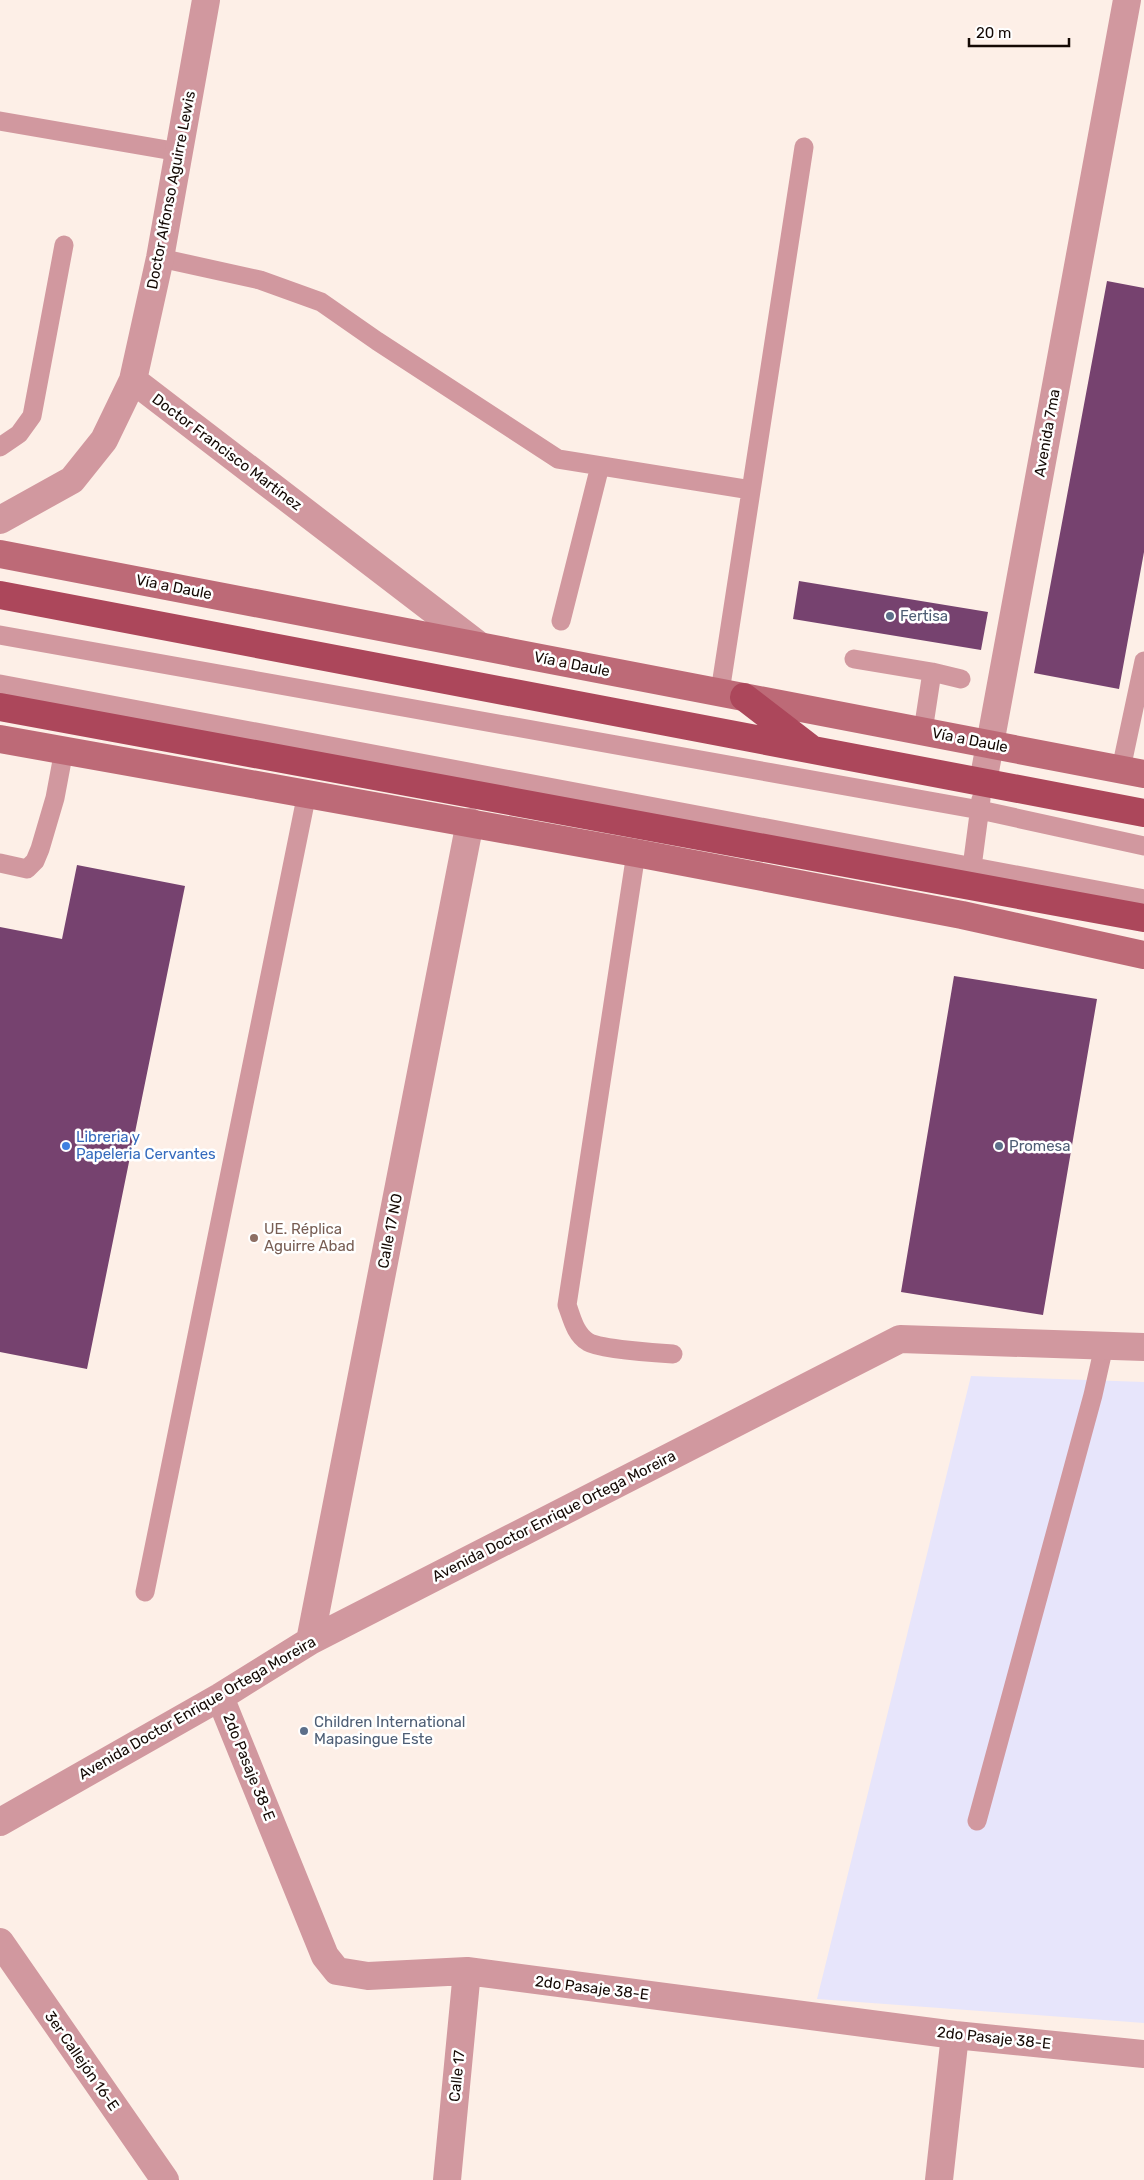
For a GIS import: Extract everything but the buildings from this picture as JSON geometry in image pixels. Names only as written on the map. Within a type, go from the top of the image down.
[{"type":"main road","name":"Vía a Daule","points":[[0,554],[1133,771]]},
{"type":"main road","points":[[0,595],[1144,813]]},
{"type":"main road","points":[[732,694],[812,750]]},
{"type":"main road","points":[[0,707],[1144,918]]},
{"type":"main road","points":[[0,739],[636,853],[962,915],[1144,955]]},
{"type":"street","name":"Doctor Alfonso Aguirre Lewis","points":[[133,380],[160,258],[206,0]]},
{"type":"street","name":"Avenida 7ma","points":[[984,782],[1126,0]]},
{"type":"street","points":[[0,520],[72,480],[104,440],[133,380]]},
{"type":"street","name":"Doctor Francisco Martínez","points":[[133,380],[480,646]]},
{"type":"street","name":"Calle 17 NO","points":[[310,1641],[470,822]]},
{"type":"street","name":"Avenida Doctor Enrique Ortega Moreira","points":[[0,1822],[220,1697],[310,1641],[900,1340],[1144,1348]]},
{"type":"street","name":"2do Pasaje 38-E","points":[[220,1697],[325,1956],[337,1970],[368,1976],[467,1971],[955,2035],[1144,2054]]},
{"type":"street","name":"3er Callejón 16-E","points":[[0,1942],[165,2180]]},
{"type":"street","name":"Calle 17","points":[[446,2180],[467,1971]]},
{"type":"street","points":[[939,2180],[955,2035]]},
{"type":"lane","points":[[0,121],[179,152]]},
{"type":"lane","points":[[732,694],[751,490],[804,147]]},
{"type":"lane","points":[[0,447],[19,434],[32,416],[64,245]]},
{"type":"lane","points":[[160,258],[260,280],[321,302],[377,341],[558,459],[751,490]]},
{"type":"lane","points":[[562,621],[600,466]]},
{"type":"lane","points":[[0,635],[980,810],[1144,846]]},
{"type":"lane","points":[[854,659],[932,672],[960,679]]},
{"type":"lane","points":[[1133,771],[1144,661]]},
{"type":"lane","points":[[923,731],[932,672]]},
{"type":"lane","points":[[0,684],[1144,899]]},
{"type":"lane","points":[[0,863],[26,870],[35,861],[55,798],[64,750]]},
{"type":"lane","name":"Avenida 7ma","points":[[972,867],[984,782]]},
{"type":"lane","points":[[145,1592],[307,793]]},
{"type":"lane","points":[[636,853],[567,1305],[576,1330],[589,1342],[626,1350],[673,1354]]},
{"type":"lane","points":[[977,1821],[1094,1395],[1104,1346]]},
{"type":"shaded area","points":[[971,1376],[1144,1382],[1144,2023],[817,1999]]},
{"type":"place","name":"Fertisa","points":[[890,616]]},
{"type":"place","name":"Libreria y Papeleria Cervantes","points":[[66,1146]]},
{"type":"place","name":"Promesa","points":[[999,1146]]},
{"type":"place","name":"UE. Réplica Aguirre Abad","points":[[254,1238]]},
{"type":"place","name":"Children International Mapasingue Este","points":[[304,1731]]}]
